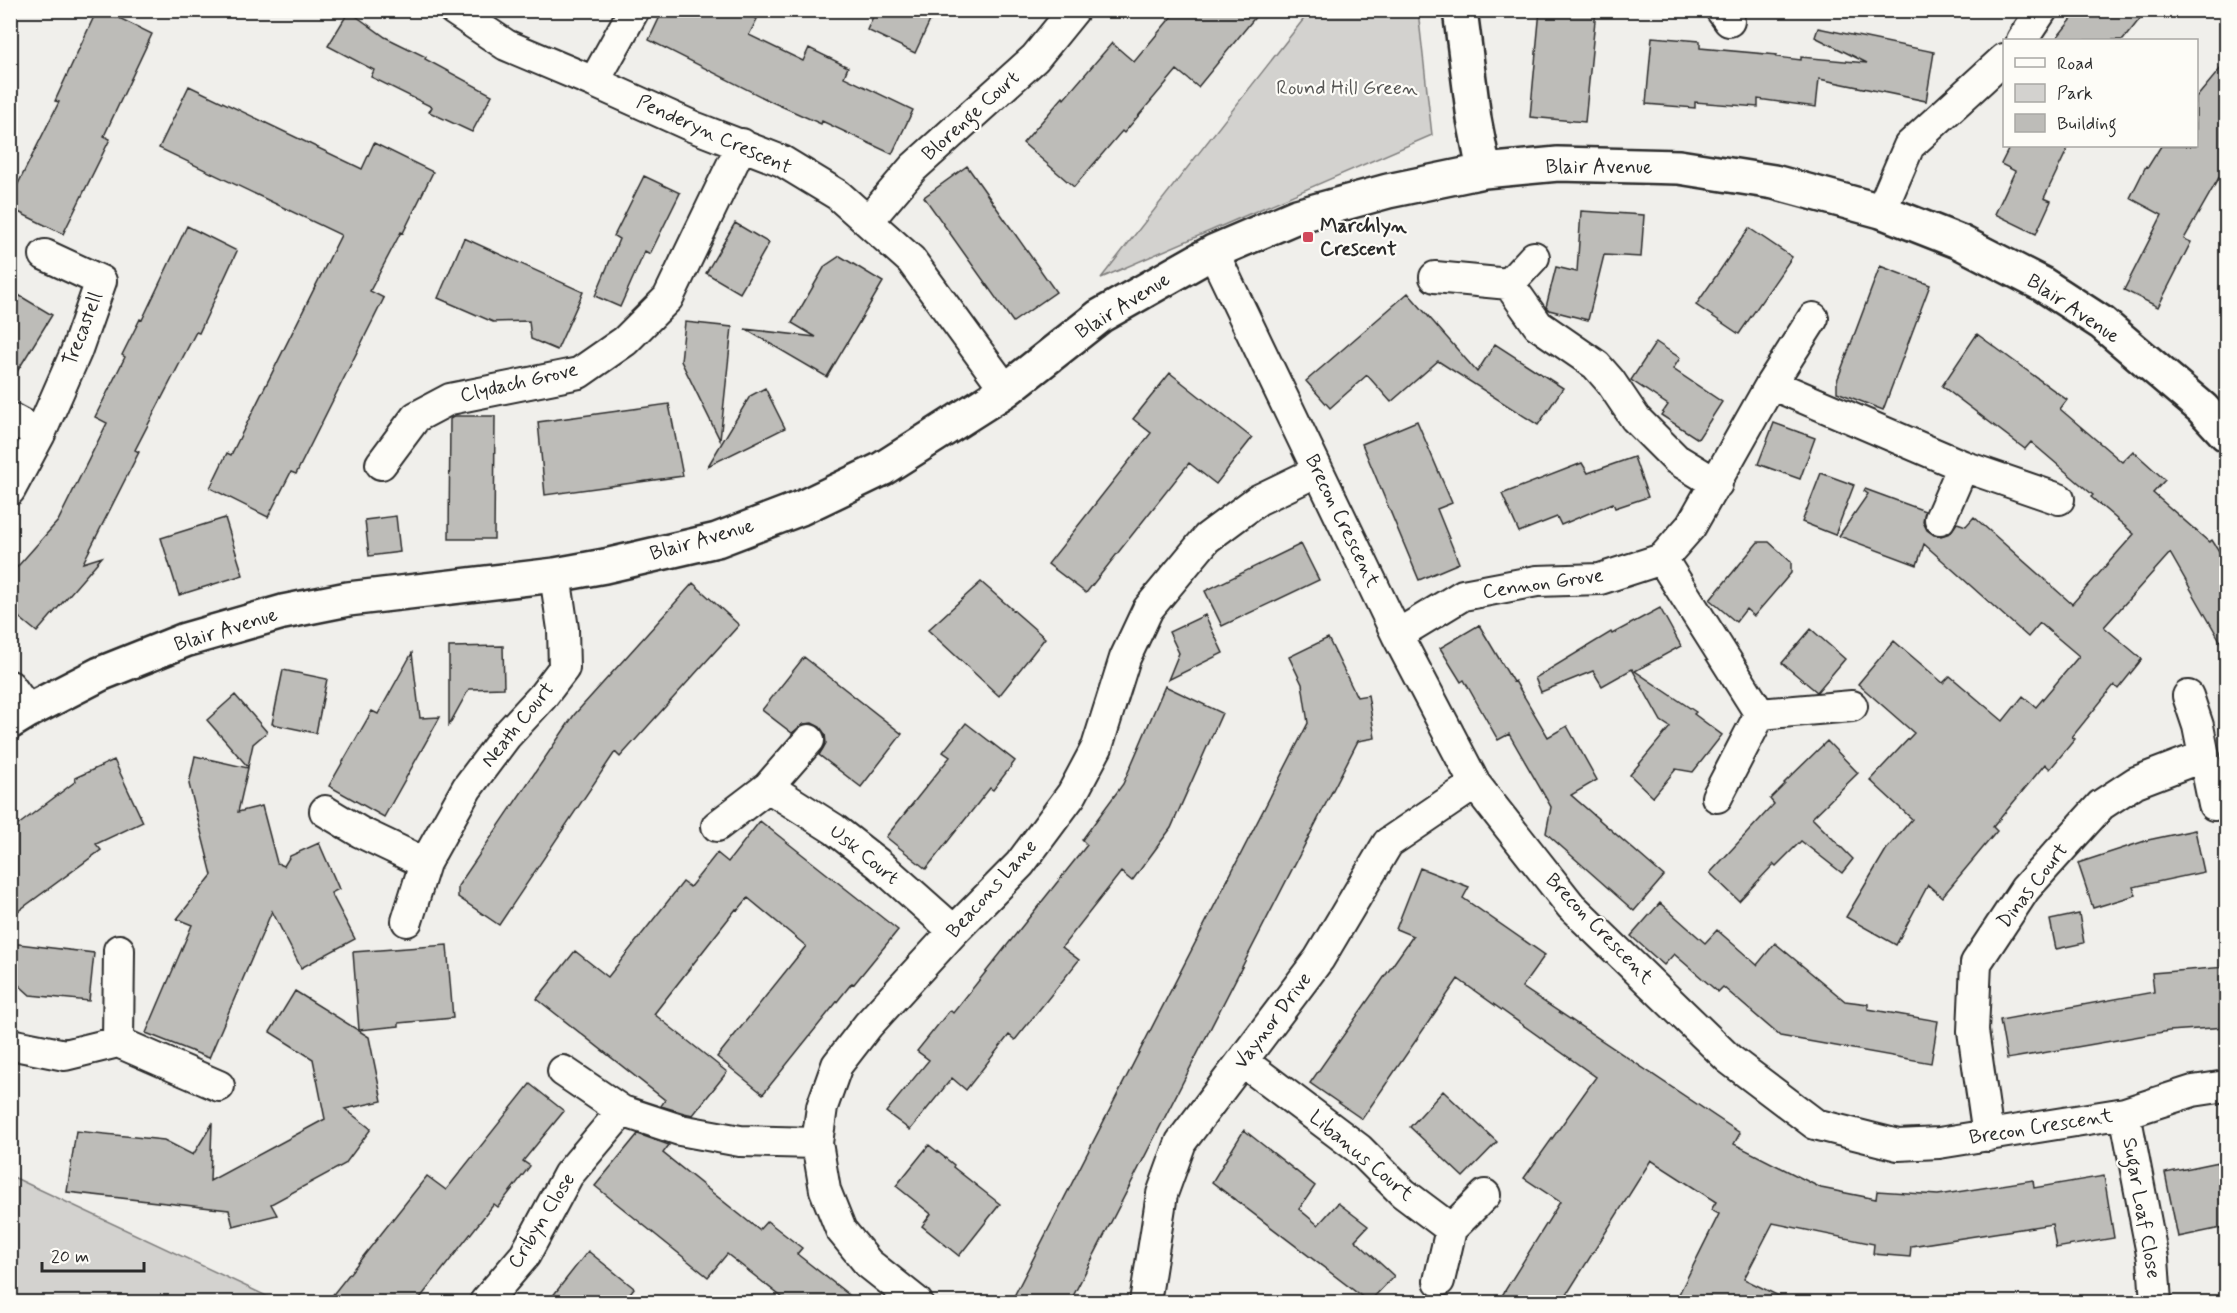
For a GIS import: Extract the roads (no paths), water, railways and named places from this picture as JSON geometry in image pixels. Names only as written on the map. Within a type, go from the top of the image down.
[{"type":"street","name":"Penderyn Crescent","points":[[454,10],[506,45],[694,127],[742,144],[791,166],[838,195],[911,260],[1006,390]]},
{"type":"street","points":[[594,82],[634,10]]},
{"type":"street","name":"Blorenge Court","points":[[868,221],[913,168],[1035,58],[1074,10]]},
{"type":"street","points":[[1460,10],[1474,120],[1484,171]]},
{"type":"street","points":[[2023,39],[2042,10]]},
{"type":"street","points":[[1881,211],[1909,146],[2003,60]]},
{"type":"street","name":"Clydach Grove","points":[[381,464],[416,417],[450,399],[579,373],[625,341],[668,298],[742,144]]},
{"type":"street","name":"Blair Avenue","points":[[16,706],[185,640],[283,612],[348,599],[555,575],[717,540],[801,508],[882,469],[1006,390],[1100,316],[1213,252],[1297,216],[1388,191],[1484,171],[1558,164],[1679,167],[1774,182],[1881,211],[1960,242],[2042,284],[2102,324],[2202,408],[2226,434]]},
{"type":"street","name":"Brecon Crescent","points":[[1213,252],[1397,635],[1475,784],[1570,906],[1729,1059],[1815,1124],[1898,1145],[1939,1143],[2125,1113],[2193,1091],[2226,1086]]},
{"type":"street","name":"Trecastell","points":[[10,490],[40,434],[76,352],[101,281],[45,255]]},
{"type":"street","points":[[1509,284],[1533,257]]},
{"type":"street","points":[[1435,277],[1509,284],[1538,325],[1596,365],[1635,418],[1676,459],[1717,484]]},
{"type":"street","points":[[1760,714],[1662,559],[1691,526],[1717,484],[1771,384],[1812,318]]},
{"type":"street","points":[[1771,384],[1963,466],[2059,499]]},
{"type":"street","points":[[10,418],[40,434]]},
{"type":"street","points":[[1941,519],[1963,466]]},
{"type":"street","name":"Beacons Lane","points":[[898,1297],[841,1230],[825,1190],[817,1143],[822,1107],[837,1065],[868,1025],[954,931],[1020,864],[1072,794],[1097,747],[1125,658],[1148,609],[1207,538],[1258,500],[1318,471]]},
{"type":"street","name":"Cennon Grove","points":[[1397,635],[1463,595],[1537,581],[1600,579],[1662,559]]},
{"type":"street","name":"Neath Court","points":[[407,921],[425,863],[466,788],[506,736],[542,697],[564,668],[563,629],[555,575]]},
{"type":"street","points":[[2188,696],[2198,726],[2214,805]]},
{"type":"street","points":[[1760,714],[1852,706]]},
{"type":"street","points":[[1717,797],[1760,714]]},
{"type":"street","points":[[717,826],[768,787],[809,740]]},
{"type":"street","name":"Dinas Court","points":[[1988,1136],[1973,1031],[1976,963],[2025,889],[2101,805],[2136,782],[2204,756]]},
{"type":"street","name":"Vaynor Drive","points":[[1145,1302],[1162,1194],[1182,1142],[1319,959],[1388,843],[1475,784]]},
{"type":"street","name":"Usk Court","points":[[768,787],[834,829],[880,865],[954,931]]},
{"type":"street","points":[[325,811],[360,832],[425,863]]},
{"type":"street","points":[[118,1042],[119,950]]},
{"type":"street","points":[[10,1044],[65,1055],[118,1042],[219,1086]]},
{"type":"street","name":"Libanus Court","points":[[1242,1061],[1359,1149],[1403,1193],[1451,1229]]},
{"type":"street","points":[[563,1071],[622,1111],[680,1130],[741,1141],[817,1143]]},
{"type":"street","name":"Cribyn Close","points":[[485,1302],[525,1255],[568,1175],[622,1111]]},
{"type":"street","name":"Sugar Loaf Close","points":[[2125,1113],[2153,1259],[2156,1302]]},
{"type":"street","points":[[1440,1281],[1451,1229],[1485,1194]]},
{"type":"place","name":"Marchlyn Crescent","points":[[1308,237]]},
{"type":"park label","name":"Round Hill Green","points":[[1347,88]]}]
